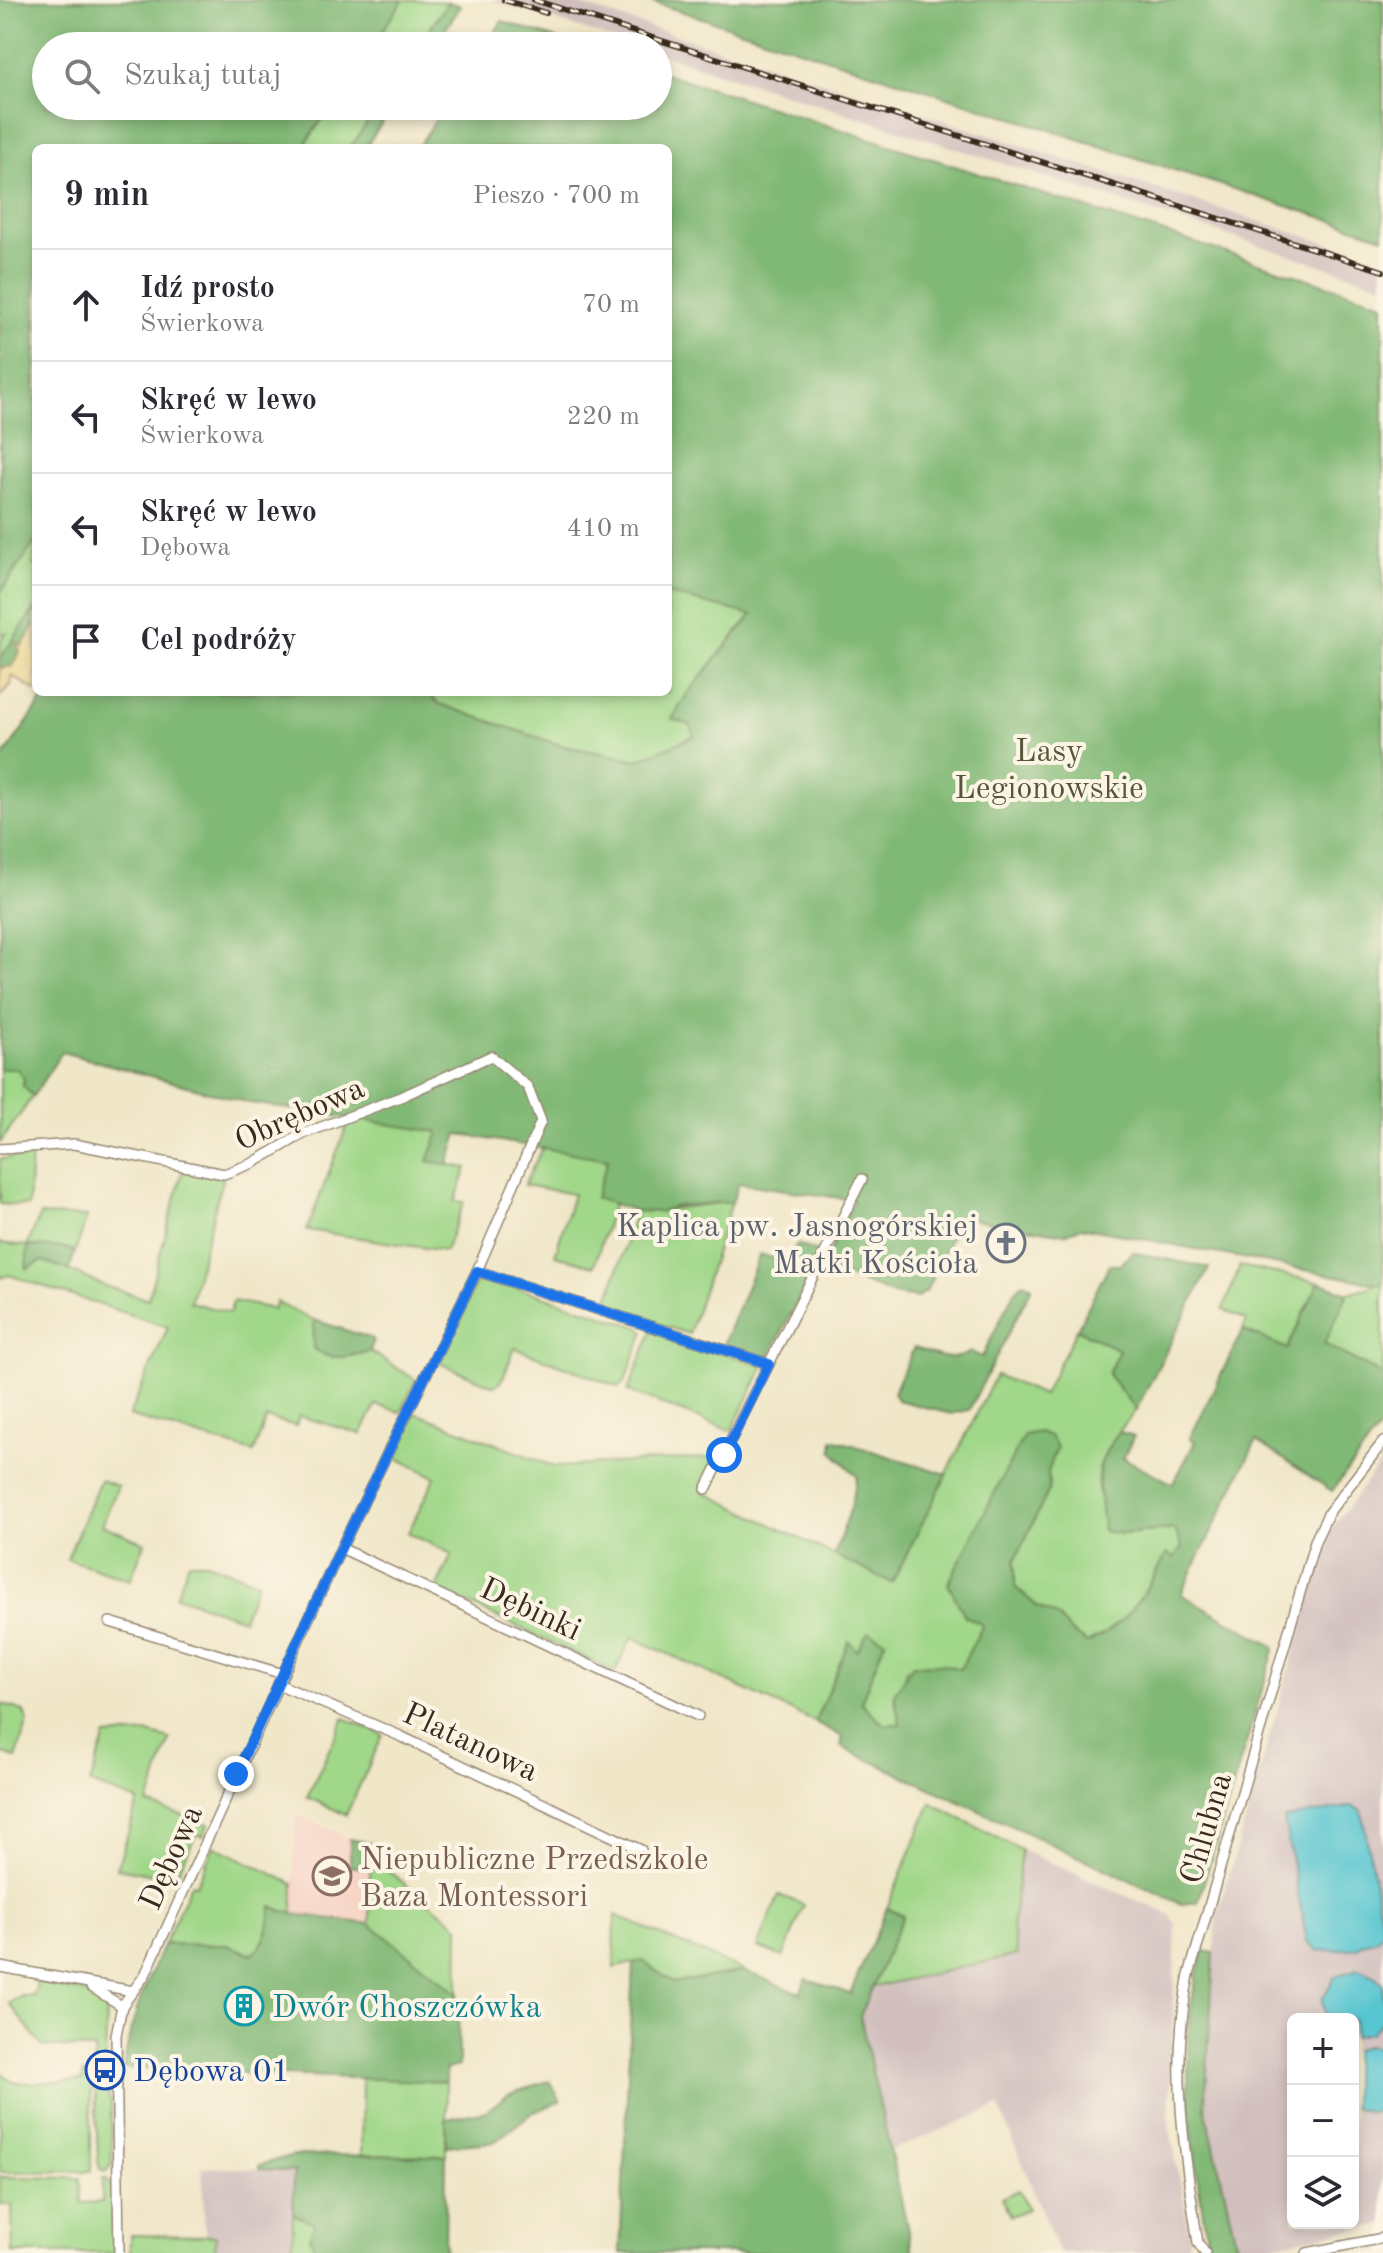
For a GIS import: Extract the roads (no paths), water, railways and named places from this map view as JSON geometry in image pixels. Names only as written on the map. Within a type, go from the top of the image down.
[{"type":"street","name":"Obrębowa","points":[[0,1149],[74,1144],[224,1174],[253,1163],[303,1134],[403,1096],[491,1056],[528,1087],[537,1106],[539,1131],[529,1155]]},
{"type":"street","name":"Dębowa","points":[[119,2253],[116,2035],[122,2006],[145,1975],[341,1548],[477,1271],[529,1155]]},
{"type":"street","points":[[706,1489],[862,1179]]},
{"type":"street","points":[[477,1271],[769,1364]]},
{"type":"street","name":"Chlubna","points":[[1205,2253],[1198,2243],[1180,2102],[1179,2046],[1189,1975],[1315,1541],[1329,1512],[1383,1442]]},
{"type":"street","name":"Dębinki","points":[[341,1548],[698,1716]]},
{"type":"street","points":[[110,1622],[283,1674]]},
{"type":"street","name":"Platanowa","points":[[278,1684],[414,1743],[641,1850]]},
{"type":"street","points":[[0,1967],[133,1991]]},
{"type":"street","points":[[88,1985],[122,2006]]},
{"type":"street","points":[[1307,2253],[1383,2238]]},
{"type":"water","points":[[1352,1806],[1362,1811],[1383,1931],[1377,1939],[1360,1944],[1357,1948],[1319,1951],[1307,1942],[1284,1819]]},
{"type":"water","points":[[1358,1969],[1375,1976],[1383,1985],[1383,2021],[1370,2033],[1359,2035],[1359,2013],[1325,2013],[1322,2000],[1335,1976]]},
{"type":"water","points":[[1359,2048],[1383,2048],[1383,2110],[1370,2112],[1359,2109]]},
{"type":"railway","points":[[504,0],[546,13]]},
{"type":"railway","points":[[534,0],[634,32]]},
{"type":"railway","points":[[672,44],[1383,271]]},
{"type":"place","name":"Kaplica pw. Jasnogórskiej Matki Kościoła","points":[[1006,1243]]},
{"type":"place","name":"Niepubliczne Przedszkole Baza Montessori","points":[[332,1876]]},
{"type":"place","name":"Dwór Choszczówka","points":[[244,2006]]},
{"type":"place","name":"Dębowa 01","points":[[105,2070]]},
{"type":"park label","name":"Lasy Legionowskie","points":[[1049,768]]}]
